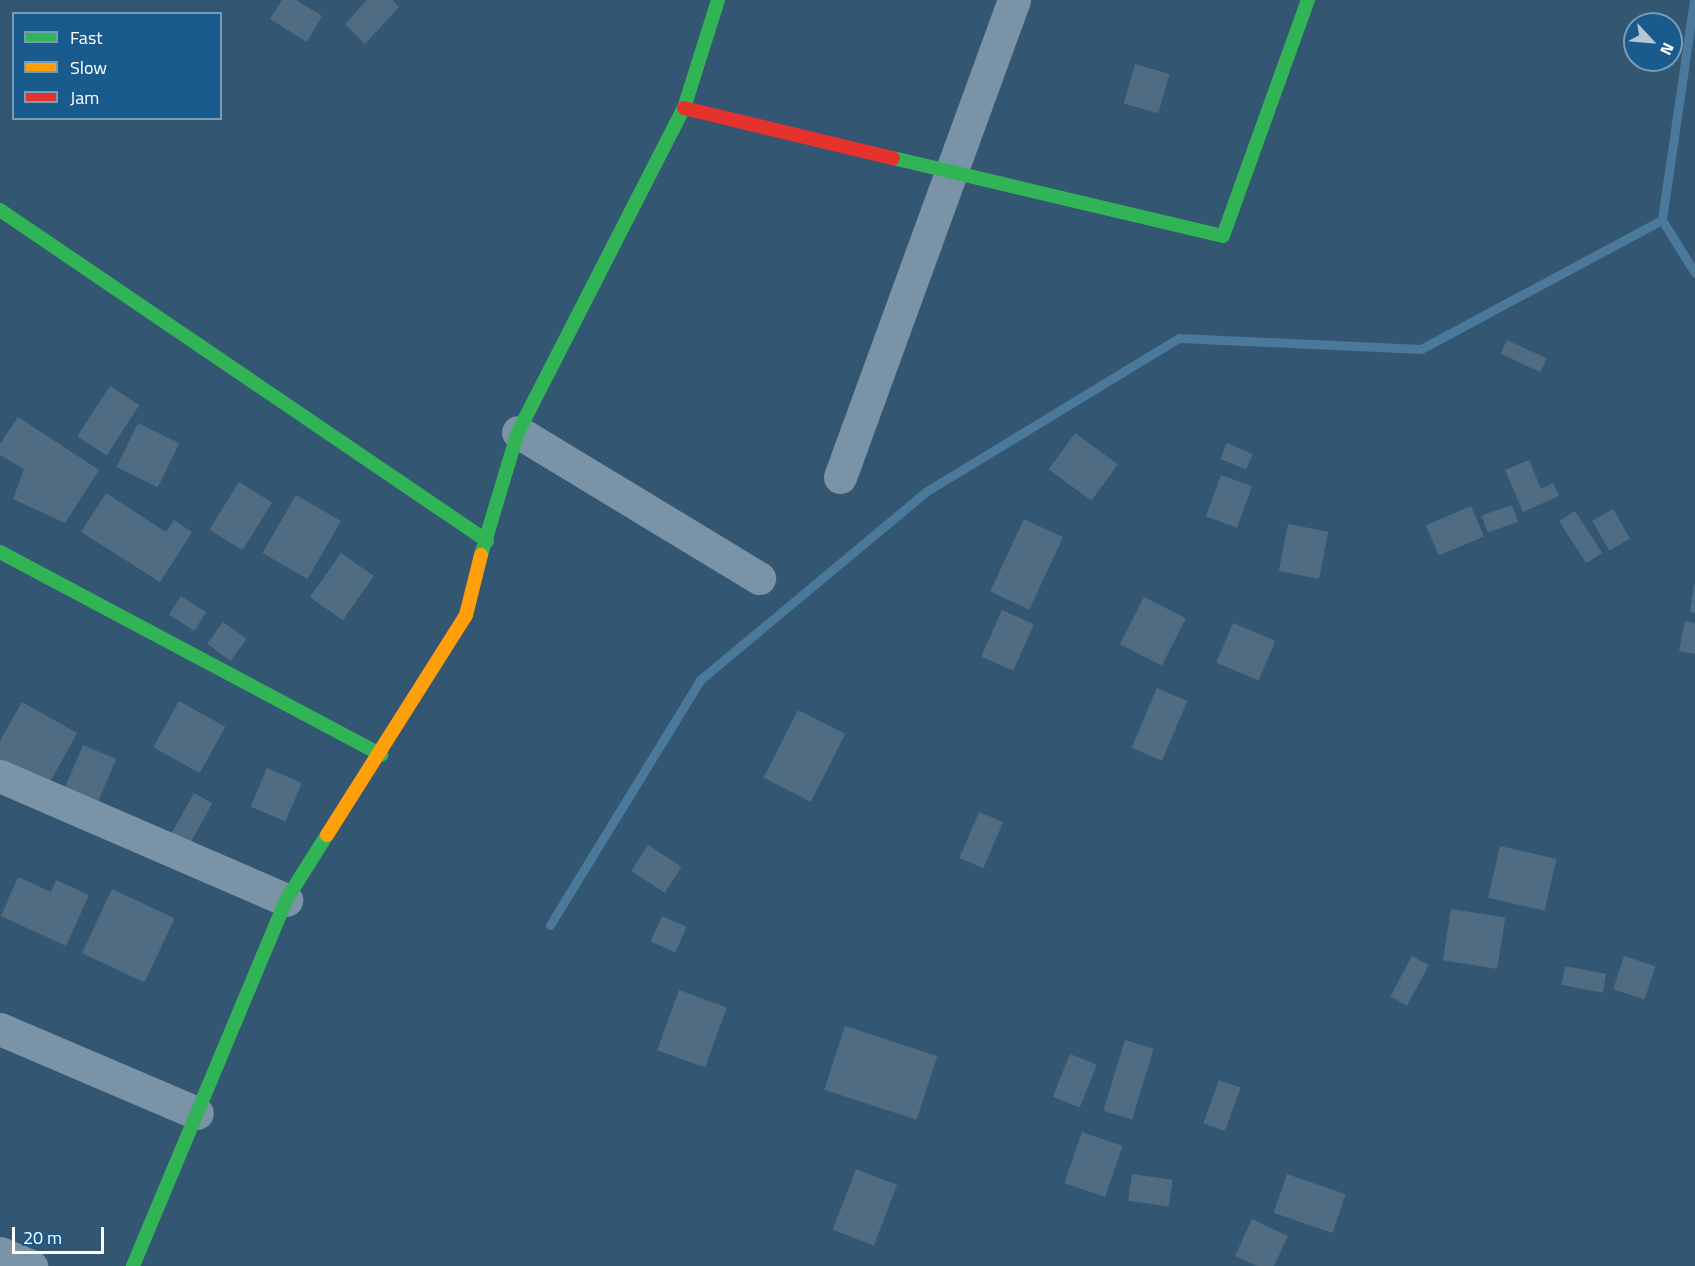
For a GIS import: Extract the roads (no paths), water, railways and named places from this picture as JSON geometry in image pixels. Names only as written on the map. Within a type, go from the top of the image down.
[{"type":"street","points":[[133,1266],[286,900],[381,755],[466,615],[487,541],[498,488],[518,432],[684,108],[718,0]]},
{"type":"street","points":[[840,477],[1014,0]]},
{"type":"street","points":[[684,108],[1223,236],[1308,0]]},
{"type":"street","points":[[0,210],[487,541]]},
{"type":"street","points":[[518,432],[759,579]]},
{"type":"street","points":[[0,552],[381,755]]},
{"type":"street","points":[[0,776],[286,900]]},
{"type":"street","points":[[0,1029],[197,1113]]},
{"type":"street","points":[[0,1253],[31,1266]]},
{"type":"waterway","points":[[1694,0],[1662,220],[1695,273]]},
{"type":"waterway","points":[[550,925],[700,680],[927,491],[1179,338],[1421,349],[1662,220]]}]
